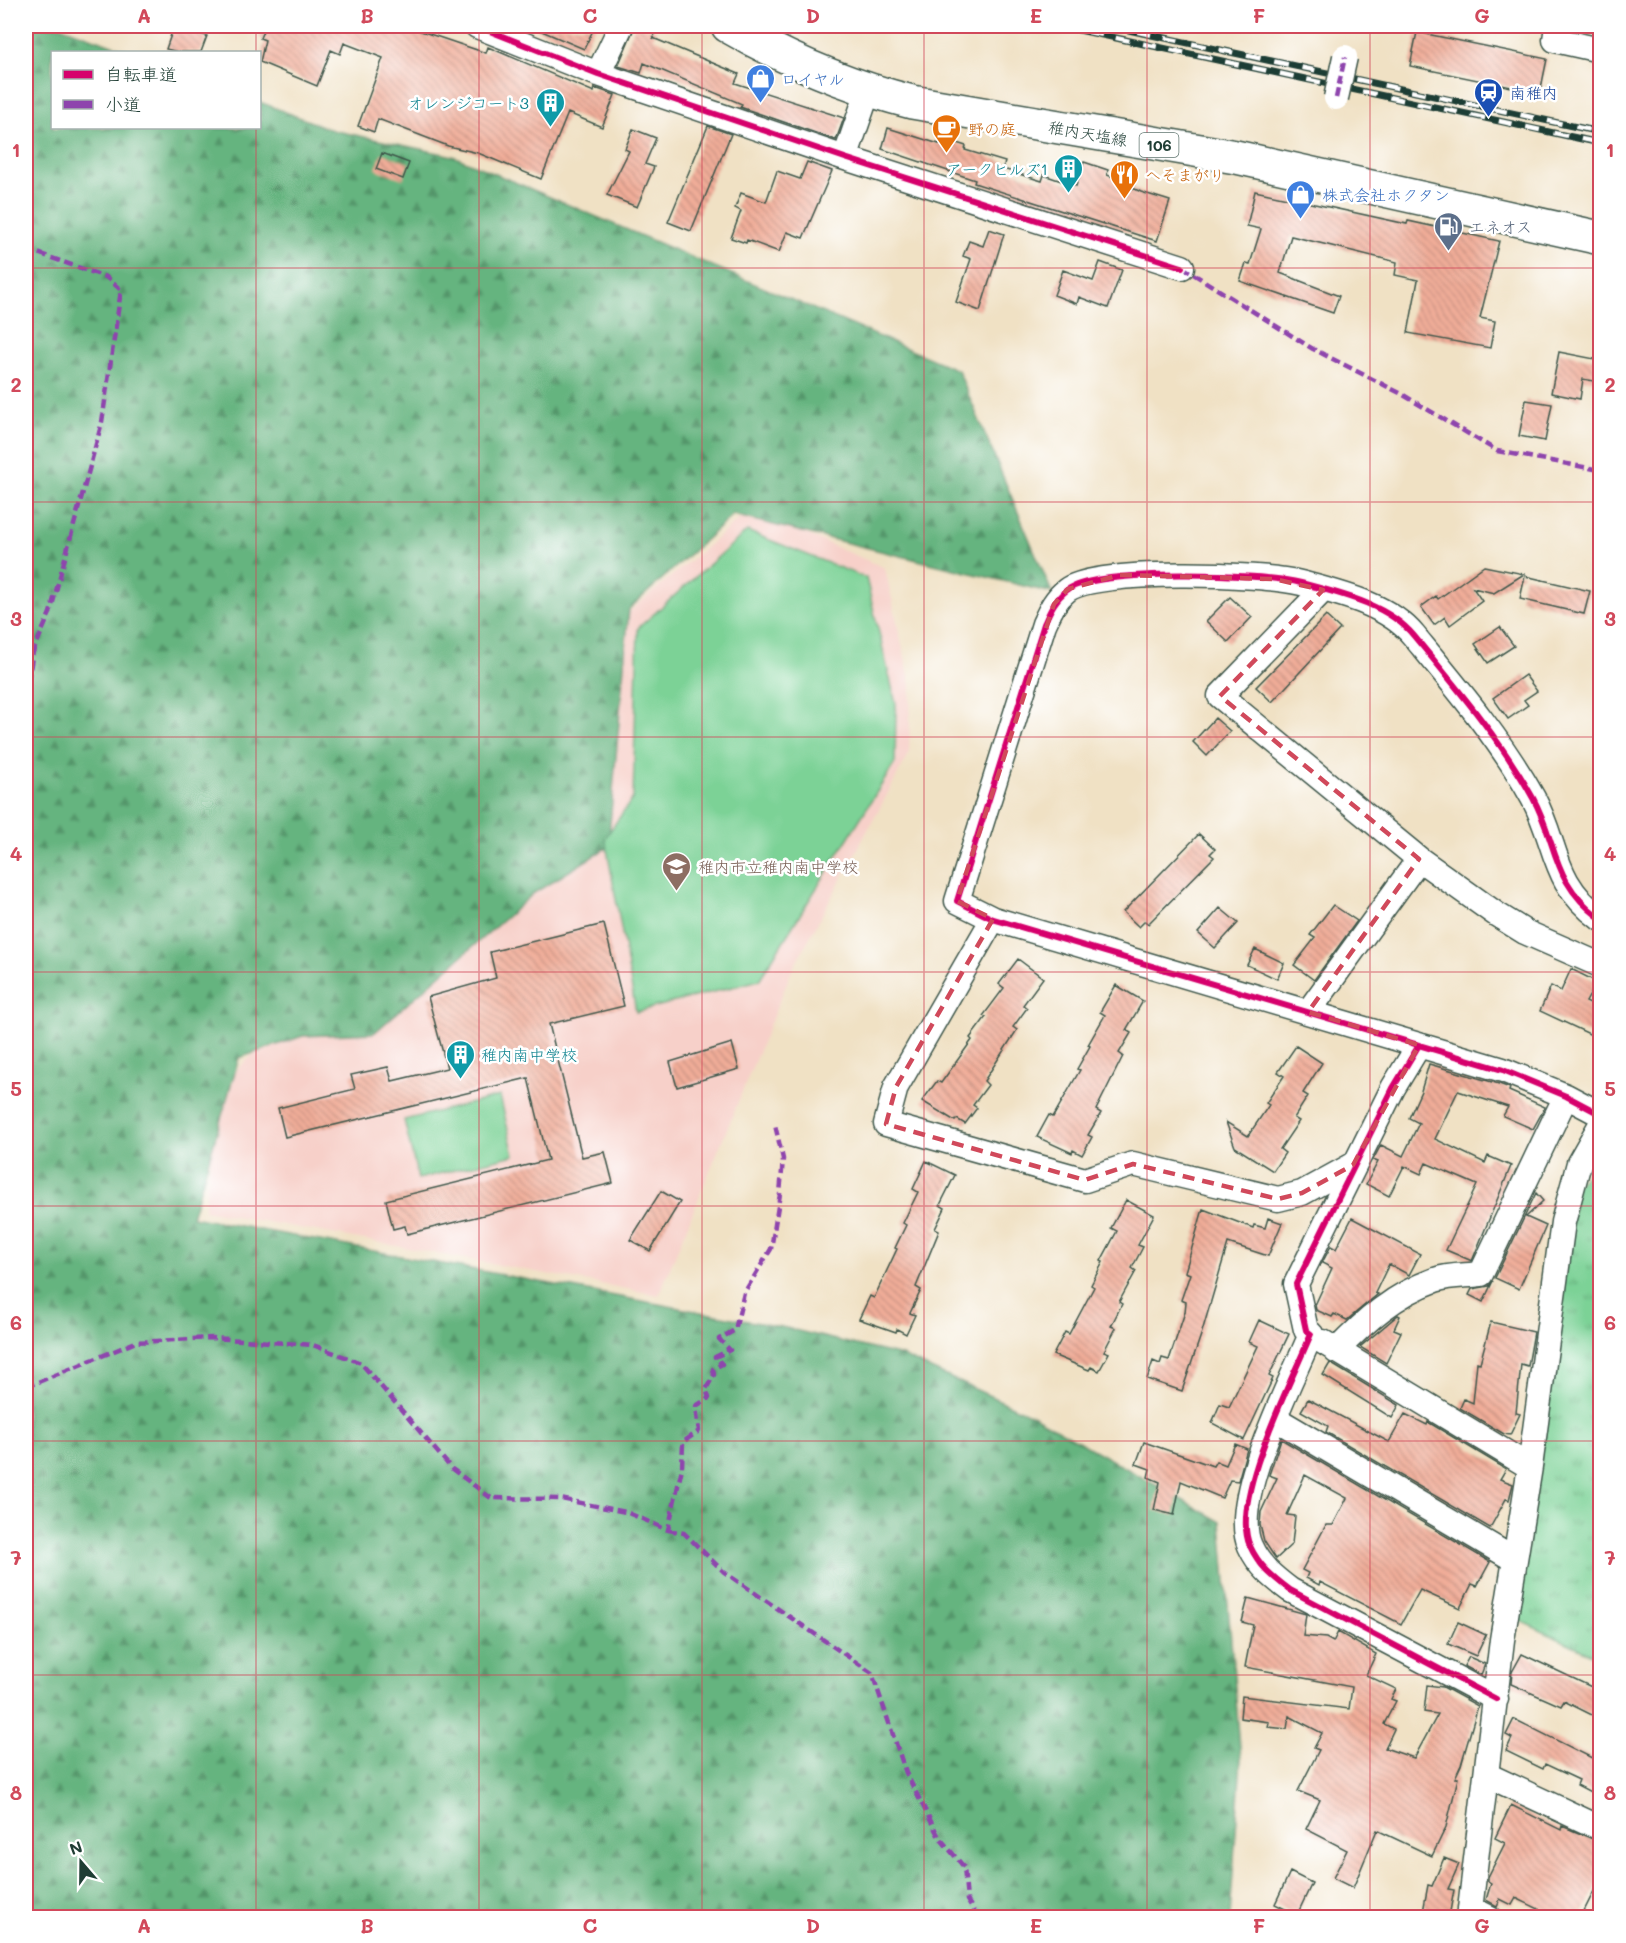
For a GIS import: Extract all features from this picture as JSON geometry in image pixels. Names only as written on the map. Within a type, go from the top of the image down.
[{"type":"main road","name":"稚内天塩線","points":[[728,26],[772,50],[868,91],[912,102],[1236,157],[1600,237]]},
{"type":"street","points":[[477,26],[598,74],[845,158],[1182,267]]},
{"type":"street","points":[[598,74],[621,26]]},
{"type":"street","points":[[1556,33],[1600,50]]},
{"type":"street","points":[[1336,98],[1345,57]]},
{"type":"street","points":[[845,158],[868,91]]},
{"type":"street","points":[[1600,918],[1582,903],[1557,866],[1534,799],[1502,749],[1412,633],[1385,612],[1299,582],[1189,575],[1120,575],[1095,579],[1068,589],[1054,604],[1044,624],[957,901],[993,919],[1503,1070],[1566,1096],[1600,1114]]},
{"type":"street","points":[[1323,590],[1220,696],[1419,859],[1496,914],[1525,932],[1600,965]]},
{"type":"street","points":[[1308,1012],[1419,859]]},
{"type":"street","points":[[993,919],[896,1087],[886,1124],[1085,1180],[1133,1164],[1278,1199],[1302,1193],[1353,1165]]},
{"type":"street","points":[[1419,1045],[1393,1088],[1353,1165],[1296,1284],[1306,1330],[1336,1351],[1530,1467]]},
{"type":"street","points":[[1336,1351],[1358,1328],[1395,1298],[1436,1280],[1481,1274],[1566,1096]]},
{"type":"street","points":[[1476,1914],[1487,1775],[1502,1640],[1530,1467],[1563,1222],[1579,1163],[1600,1126]]},
{"type":"street","points":[[1311,1334],[1251,1479],[1245,1524],[1249,1545],[1262,1568],[1290,1590],[1496,1699]]},
{"type":"street","points":[[1276,1419],[1515,1560]]},
{"type":"street","points":[[1487,1775],[1600,1828]]},
{"type":"highlighted area","points":[[1120,575],[1274,579],[1323,590],[1220,696],[1419,859],[1308,1012],[1419,1045],[1353,1165],[1302,1193],[1278,1199],[1133,1164],[1085,1180],[886,1124],[896,1087],[993,919],[957,901],[1054,604],[1068,589]]},
{"type":"shaded area","name":"稚内市立稚内南中学校","points":[[750,510],[885,568],[911,685],[909,754],[792,970],[659,1295],[204,1210],[219,1086],[296,1015],[624,616]]},
{"type":"green space","points":[[26,26],[60,26],[128,51],[51,51],[51,129],[261,129],[261,102],[332,130],[453,156],[958,370],[1052,593],[733,515],[629,609],[608,847],[534,893],[374,1033],[303,1036],[239,1058],[192,1217],[786,1328],[902,1356],[1032,1415],[1221,1522],[1241,1759],[1230,1917],[26,1918]]},
{"type":"green space","points":[[747,531],[866,578],[896,704],[895,763],[759,980],[636,1012],[605,838],[633,798],[638,628]]},
{"type":"green space","points":[[500,1096],[514,1155],[418,1179],[404,1120]]},
{"type":"green space","points":[[1600,1163],[1600,1658],[1518,1620],[1576,1184]]},
{"type":"building","points":[[174,26],[207,36],[201,51],[166,49]]},
{"type":"building","points":[[265,26],[406,26],[486,53],[488,47],[594,92],[595,88],[615,95],[602,127],[568,113],[541,179],[478,153],[448,146],[378,119],[374,132],[358,126],[383,58],[344,43],[340,54],[331,50],[317,86],[261,62],[265,40],[260,38]]},
{"type":"building","points":[[530,26],[595,26],[584,49]]},
{"type":"building","points":[[635,26],[656,30],[653,38],[739,74],[735,83],[844,118],[836,140],[740,107],[742,104],[644,63],[641,73],[618,66]]},
{"type":"building","points":[[1417,32],[1547,59],[1540,93],[1410,66]]},
{"type":"building","points":[[708,126],[731,134],[691,231],[668,222]]},
{"type":"building","points":[[888,128],[939,144],[941,138],[966,146],[965,150],[1005,162],[1003,169],[1042,181],[1044,175],[1076,186],[1084,162],[1108,170],[1107,175],[1134,184],[1133,188],[1141,192],[1170,201],[1157,241],[974,183],[975,180],[882,149]]},
{"type":"building","points":[[633,129],[656,138],[645,164],[654,167],[637,207],[607,195],[629,151],[625,149]]},
{"type":"building","points":[[382,153],[409,163],[403,179],[376,169]]},
{"type":"building","points":[[807,162],[832,171],[803,238],[787,232],[779,252],[747,240],[746,243],[731,238],[741,211],[735,208],[741,193],[766,202],[777,171],[800,179]]},
{"type":"building","points":[[1255,191],[1407,224],[1408,221],[1499,241],[1480,318],[1495,321],[1490,348],[1408,333],[1418,280],[1395,275],[1397,262],[1291,236],[1280,273],[1339,296],[1333,313],[1240,281],[1246,263],[1250,264],[1261,229],[1247,226]]},
{"type":"building","points":[[989,229],[1004,234],[980,311],[956,302],[971,259],[963,256],[969,241],[983,246]]},
{"type":"building","points":[[1100,262],[1122,270],[1108,308],[1079,297],[1077,304],[1054,295],[1063,270],[1093,281]]},
{"type":"building","points":[[1559,352],[1600,360],[1600,382],[1583,379],[1580,399],[1551,393]]},
{"type":"building","points":[[1526,400],[1552,404],[1545,441],[1519,436]]},
{"type":"building","points":[[1484,566],[1524,574],[1494,593],[1473,588],[1482,601],[1450,625],[1445,617],[1434,625],[1421,607],[1436,596],[1438,599]]},
{"type":"building","points":[[1525,576],[1590,591],[1584,614],[1520,599]]},
{"type":"building","points":[[1230,597],[1252,617],[1228,642],[1206,621]]},
{"type":"building","points":[[1326,616],[1340,629],[1272,702],[1256,687]]},
{"type":"building","points":[[1500,627],[1514,646],[1488,663],[1475,644]]},
{"type":"building","points":[[1525,675],[1537,691],[1524,700],[1528,705],[1508,719],[1493,698]]},
{"type":"building","points":[[1215,718],[1230,731],[1207,756],[1193,742]]},
{"type":"building","points":[[1199,834],[1215,849],[1210,854],[1214,857],[1148,924],[1145,921],[1139,927],[1123,912]]},
{"type":"building","points":[[1333,905],[1357,921],[1314,980],[1294,965],[1315,938],[1310,935]]},
{"type":"building","points":[[1220,908],[1238,923],[1215,948],[1198,933]]},
{"type":"building","name":"稚内南中学校","points":[[604,924],[624,1006],[549,1024],[582,1157],[605,1152],[613,1183],[407,1234],[405,1226],[393,1229],[386,1200],[548,1160],[528,1078],[285,1137],[278,1108],[355,1089],[351,1075],[388,1067],[392,1081],[447,1068],[428,997],[496,978],[490,952]]},
{"type":"building","points":[[1255,949],[1284,963],[1277,979],[1247,965]]},
{"type":"building","points":[[1018,959],[1043,978],[1023,1005],[1027,1008],[1013,1027],[1017,1030],[984,1081],[988,1085],[973,1105],[977,1108],[965,1124],[957,1119],[955,1121],[922,1101],[937,1081],[941,1083],[972,1040],[970,1038],[986,1017],[983,1016],[1004,988],[999,984]]},
{"type":"building","points":[[1571,969],[1597,982],[1586,1002],[1600,1009],[1600,1039],[1540,1011],[1551,986],[1561,991]]},
{"type":"building","points":[[1116,985],[1143,1001],[1126,1030],[1131,1033],[1119,1053],[1123,1056],[1096,1110],[1101,1113],[1088,1135],[1092,1137],[1082,1155],[1073,1150],[1072,1153],[1037,1137],[1049,1115],[1053,1117],[1080,1070],[1077,1069],[1105,1015],[1100,1012]]},
{"type":"building","points":[[732,1043],[739,1069],[677,1087],[670,1062]]},
{"type":"building","points":[[1296,1046],[1322,1063],[1303,1093],[1308,1096],[1294,1118],[1299,1121],[1280,1149],[1285,1153],[1273,1171],[1235,1147],[1226,1122],[1248,1136],[1269,1105],[1266,1103],[1284,1076],[1278,1072]]},
{"type":"building","points":[[1429,1064],[1510,1088],[1509,1091],[1545,1107],[1533,1129],[1503,1116],[1508,1107],[1458,1091],[1435,1139],[1485,1163],[1488,1156],[1511,1166],[1472,1261],[1446,1250],[1477,1185],[1426,1163],[1421,1174],[1404,1166],[1389,1196],[1366,1184],[1378,1162],[1373,1160],[1381,1145],[1403,1156],[1419,1123],[1409,1118],[1421,1091]]},
{"type":"building","points":[[926,1161],[955,1175],[940,1205],[945,1208],[935,1229],[939,1231],[916,1287],[921,1290],[910,1313],[915,1315],[906,1334],[897,1329],[896,1332],[859,1319],[870,1296],[874,1298],[897,1249],[895,1248],[906,1225],[903,1223],[918,1192],[913,1189]]},
{"type":"building","points":[[661,1191],[680,1202],[650,1251],[630,1240]]},
{"type":"building","points":[[1536,1193],[1543,1201],[1526,1217],[1546,1226],[1519,1289],[1495,1278]]},
{"type":"building","points":[[1126,1200],[1154,1215],[1138,1245],[1143,1247],[1132,1268],[1136,1271],[1119,1302],[1122,1304],[1111,1326],[1116,1328],[1104,1351],[1109,1353],[1099,1371],[1091,1367],[1089,1370],[1053,1355],[1065,1332],[1069,1334],[1094,1287],[1091,1285],[1117,1231],[1111,1228]]},
{"type":"building","points":[[1203,1209],[1253,1228],[1254,1225],[1265,1228],[1268,1218],[1282,1223],[1268,1256],[1228,1243],[1182,1391],[1147,1379],[1153,1361],[1160,1364],[1162,1358],[1169,1360],[1185,1312],[1186,1302],[1181,1300],[1190,1274],[1185,1272]]},
{"type":"building","points":[[1352,1218],[1420,1254],[1409,1275],[1389,1264],[1375,1293],[1378,1294],[1347,1320],[1316,1310],[1315,1305],[1332,1268],[1322,1263],[1331,1246],[1336,1249]]},
{"type":"building","points":[[1493,1281],[1483,1302],[1469,1295],[1472,1289],[1489,1286]]},
{"type":"building","points":[[1398,1315],[1400,1316],[1394,1329],[1401,1332],[1386,1363],[1360,1347]]},
{"type":"building","points":[[1259,1320],[1289,1334],[1269,1376],[1273,1378],[1244,1440],[1212,1423],[1220,1404],[1229,1407],[1258,1346],[1249,1342]]},
{"type":"building","points":[[1491,1322],[1534,1332],[1528,1366],[1521,1364],[1516,1413],[1520,1414],[1510,1435],[1504,1434],[1460,1408],[1464,1399],[1473,1403],[1477,1362],[1480,1363]]},
{"type":"building","points":[[1330,1363],[1399,1405],[1392,1418],[1323,1375]]},
{"type":"building","points":[[1308,1399],[1389,1442],[1405,1414],[1427,1425],[1428,1422],[1506,1469],[1500,1479],[1513,1484],[1509,1500],[1506,1499],[1490,1528],[1326,1432],[1328,1426],[1301,1411]]},
{"type":"building","points":[[1281,1439],[1490,1562],[1477,1586],[1472,1584],[1460,1608],[1420,1590],[1401,1624],[1320,1582],[1319,1585],[1306,1578],[1308,1573],[1302,1570],[1326,1525],[1333,1525],[1347,1498],[1305,1475],[1287,1515],[1295,1516],[1292,1544],[1276,1559],[1264,1541],[1260,1525],[1261,1512],[1277,1478],[1269,1475]]},
{"type":"building","points":[[1144,1442],[1213,1466],[1216,1461],[1226,1465],[1235,1444],[1247,1449],[1238,1481],[1230,1480],[1222,1498],[1181,1481],[1174,1515],[1154,1510],[1160,1482],[1148,1477],[1150,1469],[1136,1464]]},
{"type":"building","points":[[1248,1598],[1306,1614],[1303,1636],[1326,1638],[1333,1642],[1338,1632],[1376,1654],[1366,1675],[1396,1689],[1391,1699],[1396,1701],[1384,1724],[1394,1729],[1385,1748],[1414,1758],[1438,1714],[1424,1712],[1427,1685],[1443,1687],[1478,1706],[1455,1778],[1458,1778],[1446,1827],[1432,1856],[1377,1830],[1353,1888],[1333,1878],[1347,1850],[1306,1829],[1320,1800],[1298,1791],[1319,1750],[1314,1748],[1322,1733],[1289,1716],[1287,1729],[1268,1727],[1269,1722],[1240,1718],[1242,1696],[1349,1709],[1352,1687],[1245,1667],[1253,1625],[1242,1622]]},
{"type":"building","points":[[1458,1622],[1486,1635],[1476,1656],[1448,1644]]},
{"type":"building","points":[[1522,1654],[1600,1691],[1600,1719],[1564,1701],[1561,1706],[1511,1684],[1512,1672]]},
{"type":"building","points":[[1469,1657],[1485,1664],[1481,1675],[1464,1666]]},
{"type":"building","points":[[1514,1719],[1600,1762],[1600,1797],[1577,1785],[1579,1780],[1545,1764],[1543,1769],[1506,1751],[1512,1738],[1506,1735]]},
{"type":"building","points":[[1511,1805],[1561,1830],[1562,1826],[1600,1842],[1600,1879],[1581,1917],[1555,1917],[1516,1898],[1512,1905],[1500,1899],[1497,1906],[1486,1900],[1491,1883],[1488,1877],[1505,1843],[1495,1838]]},
{"type":"building","points":[[1444,1858],[1459,1864],[1448,1889],[1454,1890],[1449,1917],[1422,1917],[1428,1885],[1432,1886]]},
{"type":"building","points":[[1290,1872],[1312,1883],[1297,1915],[1275,1904]]},
{"type":"railway","points":[[1061,26],[1600,143]]},
{"type":"railway","points":[[1110,26],[1600,132]]},
{"type":"marked path","points":[[1336,98],[1345,57]]},
{"type":"marked path","points":[[26,249],[106,277],[121,290],[102,422],[50,613],[33,652],[26,693]]},
{"type":"marked path","points":[[1182,267],[1313,349],[1400,393],[1497,451],[1600,470]]},
{"type":"marked path","points":[[26,1387],[136,1342],[213,1338],[313,1345],[361,1363],[452,1469],[491,1498],[561,1499],[626,1512],[668,1530],[682,1468],[683,1442],[699,1431],[696,1406],[709,1398],[706,1389],[714,1375],[713,1369],[722,1364],[715,1357],[730,1350],[719,1339],[735,1330],[744,1293],[771,1249],[783,1159],[775,1125]]},
{"type":"marked path","points":[[668,1530],[684,1533],[724,1572],[872,1673],[906,1773],[939,1837],[964,1867],[967,1900],[978,1918]]},
{"type":"cycle path","points":[[477,26],[598,74],[845,158],[1182,267]]},
{"type":"cycle path","points":[[1600,918],[1572,891],[1533,798],[1507,755],[1462,694],[1403,625],[1362,601],[1301,583],[1218,575],[1144,575],[1110,578],[1084,583],[1067,590],[1059,597],[1044,624],[957,901],[993,919],[1503,1070],[1566,1096],[1600,1114]]},
{"type":"cycle path","points":[[1419,1045],[1393,1088],[1296,1284],[1306,1330],[1311,1334],[1255,1471],[1248,1500],[1246,1526],[1250,1546],[1262,1565],[1290,1590],[1496,1699]]},
{"type":"place","name":"ロイヤル","points":[[760,104]]},
{"type":"place","name":"南稚内","points":[[1489,118]]},
{"type":"place","name":"オレンジコート3","points":[[550,128]]},
{"type":"place","name":"野の庭","points":[[947,154]]},
{"type":"place","name":"アークヒルズ1","points":[[1069,194]]},
{"type":"place","name":"へそまがり","points":[[1124,200]]},
{"type":"place","name":"株式会社ホクタン","points":[[1301,220]]},
{"type":"place","name":"エネオス","points":[[1448,252]]},
{"type":"place","name":"稚内市立稚内南中学校","points":[[677,892]]},
{"type":"place","name":"稚内南中学校","points":[[460,1080]]}]
